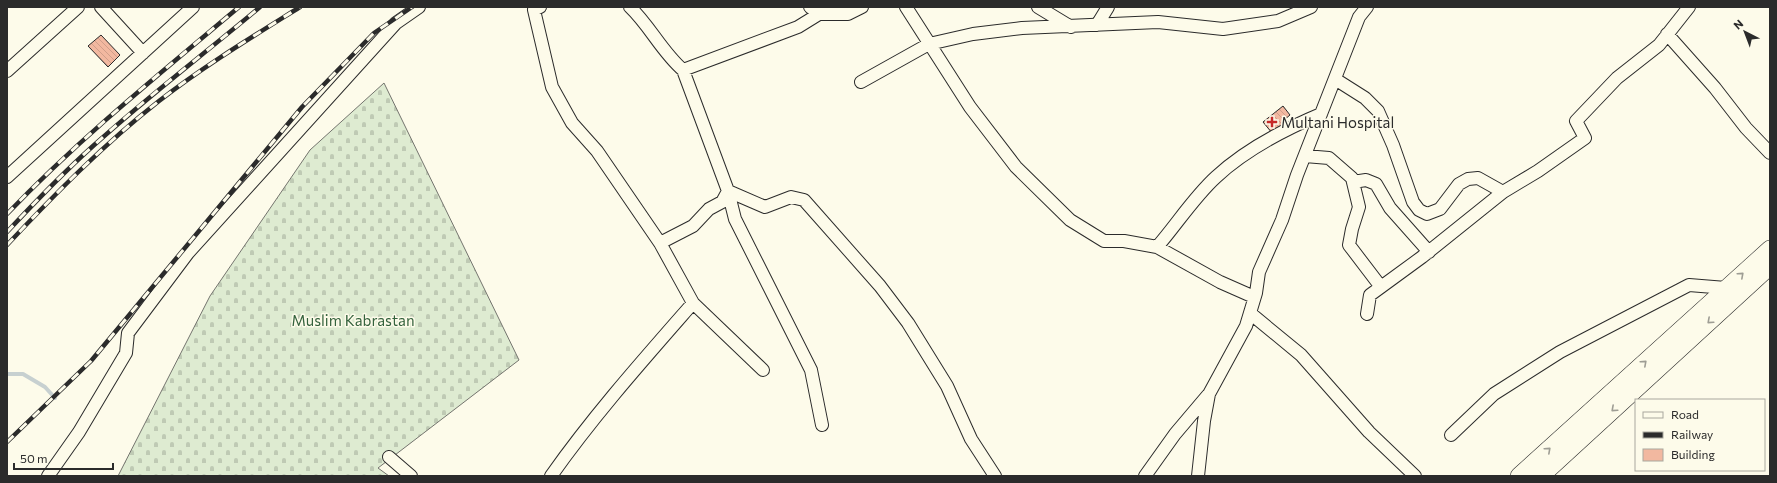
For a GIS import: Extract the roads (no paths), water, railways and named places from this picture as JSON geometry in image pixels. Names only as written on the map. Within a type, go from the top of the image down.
[{"type":"main road","points":[[1519,476],[1770,249]]},
{"type":"main road","points":[[1541,476],[1770,266]]},
{"type":"street","points":[[7,71],[78,7]]},
{"type":"street","points":[[102,7],[143,53]]},
{"type":"street","points":[[7,177],[193,7]]},
{"type":"street","points":[[48,476],[79,432],[126,353],[128,333],[188,253],[396,23],[419,7]]},
{"type":"street","points":[[683,70],[798,27],[815,11],[848,14],[862,7]]},
{"type":"street","points":[[906,7],[970,108],[1016,167],[1070,220],[1104,241],[1124,241],[1157,247],[1220,282],[1254,298]]},
{"type":"street","points":[[1038,7],[1071,27]]},
{"type":"street","points":[[1097,25],[1108,7]]},
{"type":"street","points":[[861,82],[929,44],[973,34],[1022,28],[1158,22],[1223,29],[1278,21],[1311,7]]},
{"type":"street","points":[[1145,476],[1175,434],[1209,394],[1246,326],[1254,298],[1259,272],[1282,220],[1359,17],[1366,7]]},
{"type":"street","points":[[536,8],[552,87],[572,123],[597,151],[660,243],[693,304],[763,370]]},
{"type":"street","points":[[635,8],[672,61],[683,70],[728,191],[736,219],[811,370],[822,425]]},
{"type":"street","points":[[1367,314],[1370,295],[1429,252],[1503,192],[1538,171],[1585,138],[1576,121],[1617,78],[1658,45],[1685,8]]},
{"type":"street","points":[[1667,34],[1715,88],[1746,128],[1770,153]]},
{"type":"street","points":[[1335,79],[1365,98],[1378,112],[1393,145],[1413,202],[1419,210],[1427,214],[1440,209],[1459,184],[1468,179],[1478,178],[1503,192]]},
{"type":"street","points":[[1157,247],[1215,177],[1236,160],[1286,129],[1321,114]]},
{"type":"street","points":[[1305,156],[1329,158],[1352,178],[1359,208],[1352,229],[1349,245],[1381,287]]},
{"type":"street","points":[[1353,182],[1366,180],[1376,184],[1390,208],[1429,252]]},
{"type":"street","points":[[660,243],[693,226],[709,209],[722,202],[728,191]]},
{"type":"street","points":[[728,191],[765,207],[791,197],[804,200],[827,224],[880,286],[908,323],[947,386],[971,440],[995,476]]},
{"type":"street","points":[[1451,435],[1494,394],[1560,352],[1689,285],[1726,288]]},
{"type":"street","points":[[551,476],[585,429],[636,368],[693,304]]},
{"type":"street","points":[[1250,313],[1301,355],[1369,432],[1415,476]]},
{"type":"street","points":[[1198,476],[1204,421],[1209,394]]},
{"type":"street","points":[[389,457],[411,476]]},
{"type":"waterway","points":[[7,374],[23,374],[45,387],[55,398]]},
{"type":"railway","points":[[7,214],[91,133],[149,82],[239,7]]},
{"type":"railway","points":[[7,232],[49,188],[113,128],[260,7]]},
{"type":"railway","points":[[7,245],[80,170],[139,117],[176,88],[211,64],[300,7]]},
{"type":"railway","points":[[7,442],[91,361],[302,107],[374,33],[412,7]]},
{"type":"place","name":"Multani Hospital","points":[[1272,122]]},
{"type":"park label","name":"Muslim Kabrastan","points":[[353,320]]}]
